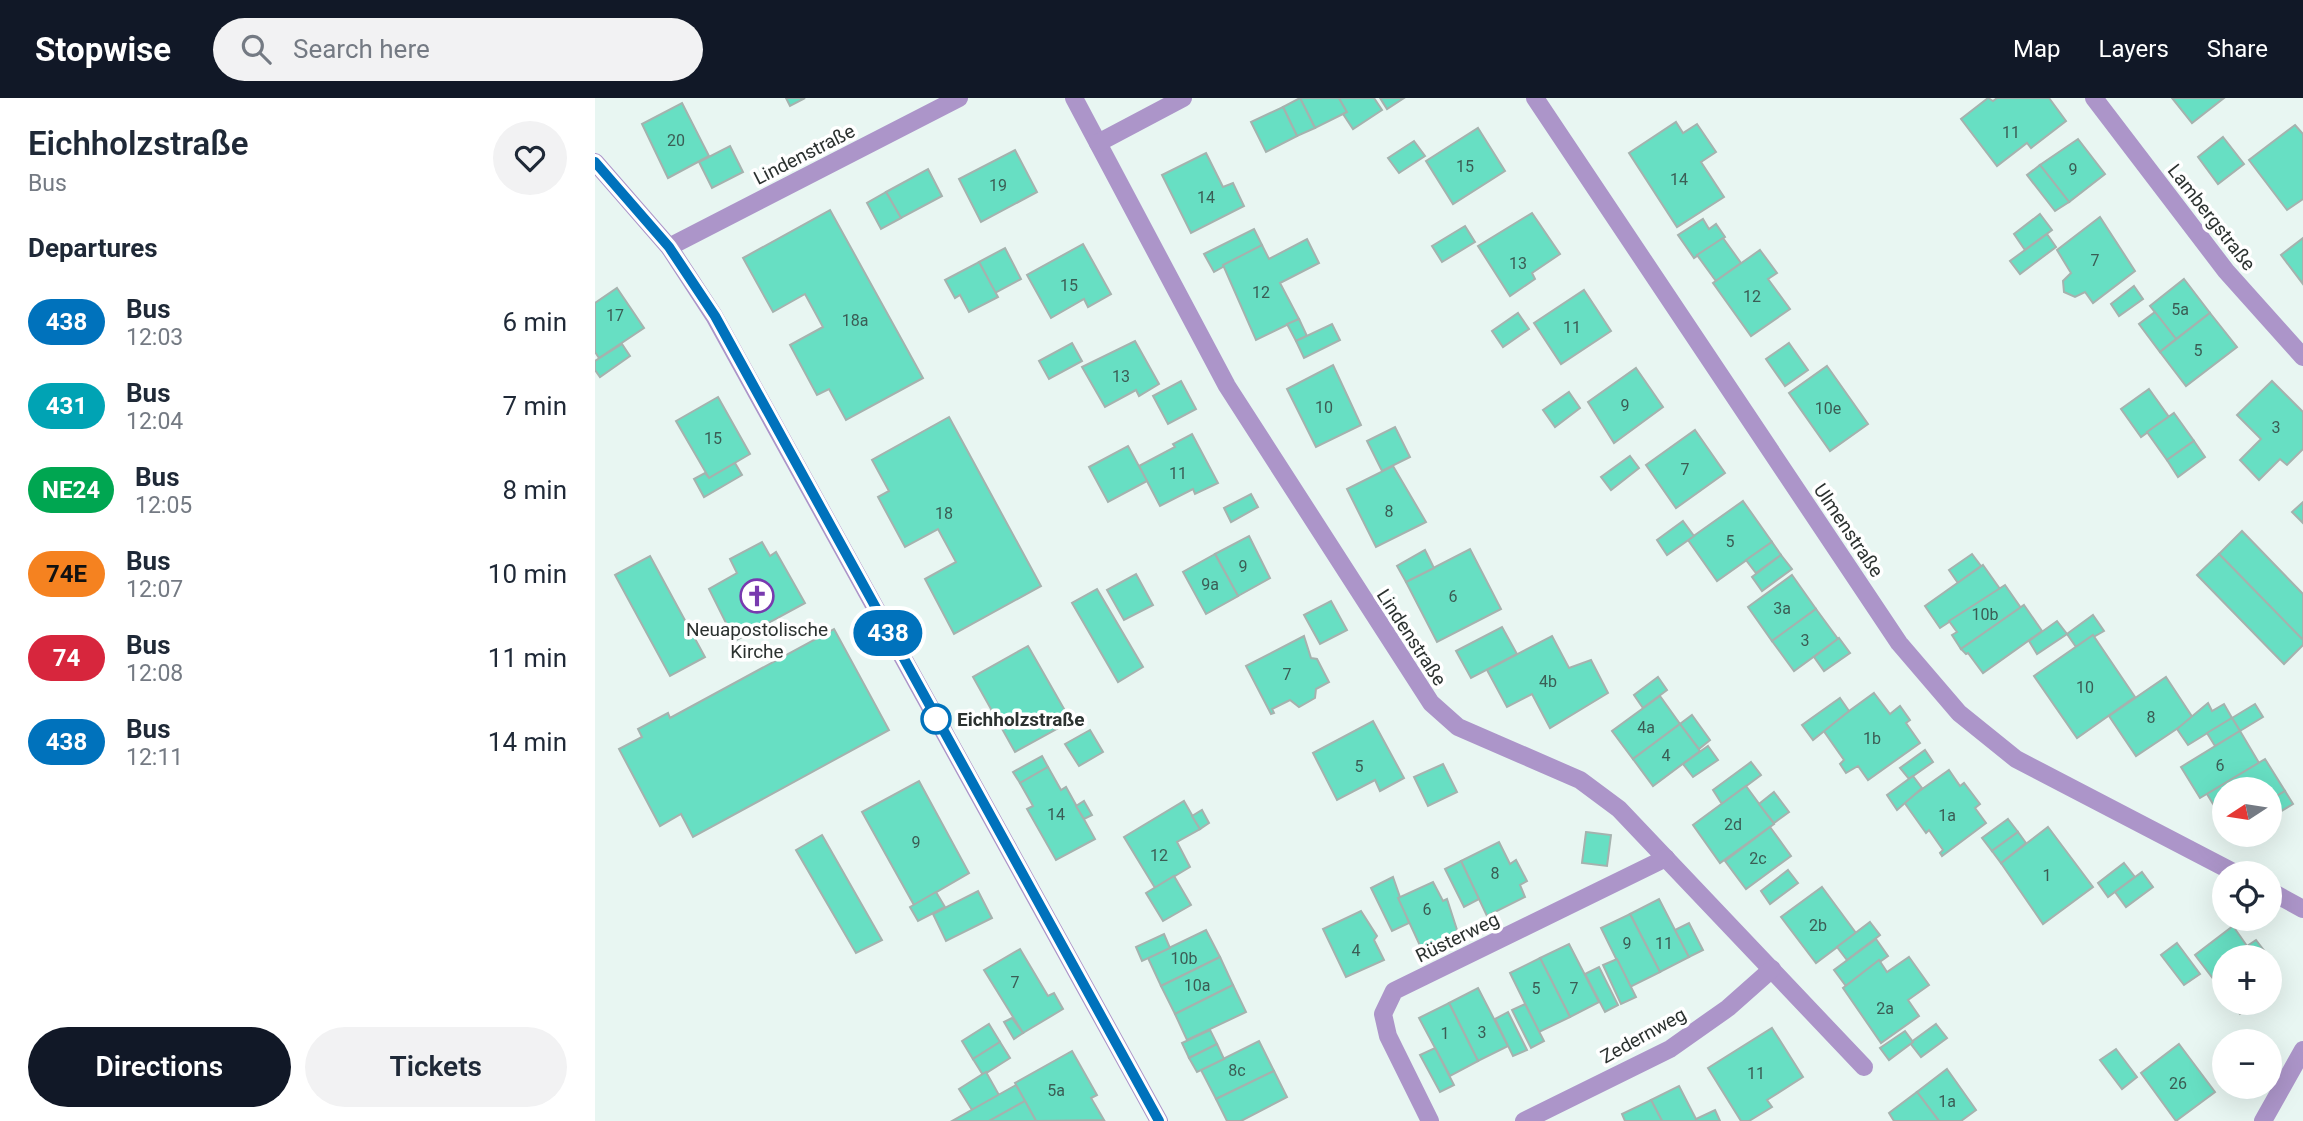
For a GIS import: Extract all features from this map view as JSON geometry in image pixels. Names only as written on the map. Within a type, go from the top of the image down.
[{"type":"street","name":"Lindenstraße","points":[[669,247],[926,106],[959,98]]},
{"type":"street","name":"Lindenstraße","points":[[1074,98],[1227,386],[1430,703],[1458,726],[1580,780],[1619,809],[1864,1067]]},
{"type":"street","points":[[1098,143],[1183,98]]},
{"type":"street","name":"Ulmenstraße","points":[[1535,98],[1899,643],[1959,713],[2016,760],[2212,861]]},
{"type":"street","name":"Lambergstraße","points":[[2094,98],[2226,271],[2303,357]]},
{"type":"street","points":[[595,162],[669,247],[715,316],[1159,1121]]},
{"type":"street","name":"Rüsterweg","points":[[1430,1121],[1388,1036],[1383,1013],[1394,991],[1666,858]]},
{"type":"street","points":[[2282,898],[2303,909]]},
{"type":"street","name":"Zedernweg","points":[[1524,1121],[1669,1049],[1728,1008],[1772,969]]},
{"type":"street","points":[[2263,1121],[2303,1050]]},
{"type":"building","points":[[786,98],[805,98],[790,106]]},
{"type":"building","points":[[1300,98],[1339,98],[1347,112],[1315,128]]},
{"type":"building","points":[[1300,98],[1315,128],[1297,136],[1283,107]]},
{"type":"building","points":[[1339,98],[1374,98],[1382,110],[1353,129],[1343,114],[1347,112]]},
{"type":"building","points":[[1380,98],[1404,98],[1387,109]]},
{"type":"building","points":[[1988,98],[1993,101],[1997,98],[2049,98],[2066,121],[2031,148],[2027,143],[1997,166],[1961,119]]},
{"type":"building","points":[[2172,98],[2224,98],[2192,123]]},
{"type":"building","points":[[682,103],[709,156],[668,178],[642,124]]},
{"type":"building","points":[[1283,107],[1297,136],[1266,152],[1251,122]]},
{"type":"building","points":[[1676,122],[1683,133],[1697,124],[1716,152],[1701,162],[1724,197],[1677,227],[1629,153]]},
{"type":"building","points":[[2295,125],[2303,134],[2303,199],[2287,210],[2249,160]]},
{"type":"building","points":[[1478,128],[1505,171],[1453,204],[1426,161]]},
{"type":"building","points":[[2223,137],[2244,164],[2218,184],[2198,157]]},
{"type":"building","points":[[2078,139],[2105,174],[2069,202],[2040,165]]},
{"type":"building","points":[[1414,141],[1425,156],[1399,173],[1388,158]]},
{"type":"building","points":[[730,146],[743,172],[712,188],[699,162]]},
{"type":"building","points":[[1015,150],[1037,192],[981,222],[959,179]]},
{"type":"building","points":[[1206,153],[1223,187],[1233,183],[1244,206],[1191,233],[1162,175]]},
{"type":"building","points":[[2040,165],[2069,202],[2055,211],[2027,175]]},
{"type":"building","points":[[928,169],[942,196],[901,218],[886,192]]},
{"type":"building","points":[[886,192],[901,218],[881,229],[867,203]]},
{"type":"building","points":[[830,210],[923,378],[846,420],[829,389],[817,395],[790,345],[823,327],[805,294],[773,312],[743,258]]},
{"type":"building","points":[[1532,213],[1560,254],[1532,273],[1535,279],[1510,296],[1478,246]]},
{"type":"building","points":[[2040,214],[2052,230],[2025,250],[2014,234]]},
{"type":"building","points":[[2100,217],[2135,271],[2093,303],[2085,292],[2075,297],[2064,292],[2063,281],[2071,273],[2057,250]]},
{"type":"building","points":[[1703,219],[1709,229],[1716,224],[1725,237],[1694,258],[1678,235]]},
{"type":"building","points":[[1465,226],[1475,242],[1442,262],[1432,246]]},
{"type":"building","points":[[1254,229],[1262,245],[1214,272],[1204,254]]},
{"type":"building","points":[[2047,234],[2056,247],[2020,274],[2010,261]]},
{"type":"building","points":[[1723,238],[1741,263],[1716,281],[1697,255]]},
{"type":"building","points":[[2303,238],[2303,284],[2281,255]]},
{"type":"building","points":[[1307,239],[1319,263],[1280,283],[1299,319],[1256,340],[1223,265],[1262,245],[1269,259]]},
{"type":"building","points":[[1083,244],[1111,294],[1088,307],[1084,299],[1051,318],[1027,275]]},
{"type":"building","points":[[1005,248],[1021,279],[995,293],[979,262]]},
{"type":"building","points":[[1760,250],[1777,273],[1768,279],[1790,309],[1751,336],[1713,283]]},
{"type":"building","points":[[979,262],[998,297],[969,312],[960,295],[955,298],[945,280]]},
{"type":"building","points":[[2184,279],[2210,313],[2176,339],[2150,306]]},
{"type":"building","points":[[2134,286],[2143,299],[2119,316],[2111,304]]},
{"type":"building","points":[[617,288],[644,328],[599,358],[595,352],[595,303]]},
{"type":"building","points":[[1584,290],[1611,331],[1561,364],[1534,323]]},
{"type":"building","points":[[2155,312],[2176,339],[2160,352],[2139,324]]},
{"type":"building","points":[[1518,313],[1529,329],[1503,347],[1492,331]]},
{"type":"building","points":[[2210,313],[2237,347],[2186,386],[2160,352]]},
{"type":"building","points":[[1299,319],[1307,336],[1296,341],[1287,324]]},
{"type":"building","points":[[1332,324],[1340,340],[1304,358],[1296,341]]},
{"type":"building","points":[[1135,341],[1159,384],[1139,396],[1136,390],[1105,407],[1082,367]]},
{"type":"building","points":[[1072,343],[1082,361],[1049,379],[1039,361]]},
{"type":"building","points":[[1789,343],[1808,370],[1785,386],[1766,359]]},
{"type":"building","points":[[622,344],[630,356],[600,377],[595,370],[595,361]]},
{"type":"building","points":[[1333,365],[1361,425],[1316,447],[1287,389]]},
{"type":"building","points":[[1827,366],[1868,424],[1830,451],[1789,393]]},
{"type":"building","points":[[1636,368],[1663,407],[1614,443],[1588,402]]},
{"type":"building","points":[[1181,381],[1196,409],[1168,424],[1153,396]]},
{"type":"building","points":[[2272,381],[2303,412],[2303,449],[2287,465],[2280,459],[2259,480],[2240,460],[2261,439],[2237,415]]},
{"type":"building","points":[[2149,389],[2169,417],[2141,437],[2121,409]]},
{"type":"building","points":[[1569,392],[1580,408],[1555,427],[1543,410]]},
{"type":"building","points":[[718,397],[750,454],[709,478],[676,421]]},
{"type":"building","points":[[2174,413],[2194,441],[2167,460],[2147,432]]},
{"type":"building","points":[[949,417],[1041,586],[954,634],[925,579],[956,562],[938,529],[905,547],[878,497],[889,491],[872,460]]},
{"type":"building","points":[[1395,427],[1410,457],[1382,471],[1367,441]]},
{"type":"building","points":[[1695,430],[1725,473],[1676,508],[1646,465]]},
{"type":"building","points":[[1192,434],[1218,483],[1195,494],[1193,489],[1160,506],[1139,466],[1175,447],[1173,444]]},
{"type":"building","points":[[2194,441],[2205,457],[2178,477],[2167,460]]},
{"type":"building","points":[[1128,446],[1147,481],[1108,502],[1089,467]]},
{"type":"building","points":[[1630,456],[1639,468],[1611,490],[1601,477]]},
{"type":"building","points":[[735,463],[742,475],[704,497],[694,479],[705,473],[709,478]]},
{"type":"building","points":[[1393,466],[1426,522],[1376,547],[1347,489]]},
{"type":"building","points":[[1251,494],[1258,507],[1231,522],[1224,508]]},
{"type":"building","points":[[1743,501],[1772,542],[1717,581],[1688,540]]},
{"type":"building","points":[[2303,502],[2303,523],[2292,512]]},
{"type":"building","points":[[1683,521],[1694,536],[1667,555],[1657,540]]},
{"type":"building","points":[[2242,531],[2303,594],[2303,640],[2219,554]]},
{"type":"building","points":[[1249,536],[1270,578],[1238,596],[1215,554]]},
{"type":"building","name":"Neuapostolische Kirche","points":[[762,542],[770,556],[776,552],[805,603],[735,641],[709,589],[737,573],[730,559]]},
{"type":"building","points":[[1772,542],[1781,555],[1756,573],[1746,560]]},
{"type":"building","points":[[1470,549],[1501,609],[1437,642],[1406,582]]},
{"type":"building","points":[[1425,550],[1434,568],[1406,582],[1397,566]]},
{"type":"building","points":[[1215,554],[1238,596],[1206,614],[1183,572]]},
{"type":"building","points":[[1972,554],[1981,566],[1958,583],[1949,570]]},
{"type":"building","points":[[2219,554],[2303,640],[2303,645],[2284,664],[2197,575]]},
{"type":"building","points":[[1781,555],[1792,569],[1762,591],[1752,577]]},
{"type":"building","points":[[650,556],[705,657],[670,676],[615,575]]},
{"type":"building","points":[[1983,565],[2000,589],[1940,628],[1925,606]]},
{"type":"building","points":[[1136,574],[1153,605],[1124,620],[1107,590]]},
{"type":"building","points":[[1792,575],[1816,609],[1772,641],[1748,607]]},
{"type":"building","points":[[2005,585],[2021,608],[1961,649],[1952,635],[1957,632],[1949,621]]},
{"type":"building","points":[[1097,589],[1143,667],[1118,682],[1072,603]]},
{"type":"building","points":[[1331,601],[1347,630],[1320,644],[1304,615]]},
{"type":"building","points":[[2024,605],[2042,631],[1983,673],[1968,653],[1961,649]]},
{"type":"building","points":[[1816,609],[1838,639],[1794,671],[1772,641]]},
{"type":"building","points":[[2093,615],[2104,631],[2076,647],[2067,634]]},
{"type":"building","points":[[2057,621],[2067,634],[2037,654],[2029,641]]},
{"type":"building","points":[[1502,627],[1517,654],[1471,678],[1456,651]]},
{"type":"building","points":[[834,629],[889,730],[693,837],[681,814],[660,826],[619,749],[642,737],[638,729],[668,713],[670,718]]},
{"type":"building","points":[[2093,635],[2135,697],[2077,738],[2034,676]]},
{"type":"building","points":[[1304,636],[1311,658],[1317,659],[1329,682],[1316,689],[1315,698],[1299,707],[1290,700],[1272,709],[1274,713],[1271,714],[1246,666]]},
{"type":"building","points":[[1552,636],[1569,668],[1591,660],[1608,693],[1550,728],[1532,694],[1507,707],[1487,670]]},
{"type":"building","points":[[1839,638],[1850,653],[1824,671],[1814,657]]},
{"type":"building","points":[[1028,646],[1071,721],[1015,752],[973,677]]},
{"type":"building","points":[[1658,677],[1667,690],[1643,708],[1634,695]]},
{"type":"building","points":[[2166,677],[2193,718],[2136,756],[2109,716]]},
{"type":"building","points":[[1874,693],[1890,714],[1900,706],[1910,720],[1906,723],[1920,743],[1868,780],[1858,766],[1846,773],[1840,764],[1844,760],[1823,730]]},
{"type":"building","points":[[1660,696],[1680,724],[1633,759],[1612,731]]},
{"type":"building","points":[[1840,698],[1849,711],[1813,740],[1802,725]]},
{"type":"building","points":[[2208,703],[2212,711],[2224,704],[2232,718],[2188,745],[2177,729]]},
{"type":"building","points":[[2255,704],[2263,717],[2240,731],[2232,718]]},
{"type":"building","points":[[1692,715],[1710,740],[1699,749],[1680,724]]},
{"type":"building","points":[[2232,718],[2240,731],[2215,746],[2207,733]]},
{"type":"building","points":[[1373,721],[1404,778],[1380,791],[1375,780],[1337,800],[1313,753]]},
{"type":"building","points":[[1680,724],[1700,751],[1653,786],[1633,759]]},
{"type":"building","points":[[1090,730],[1103,752],[1079,766],[1065,744]]},
{"type":"building","points":[[2240,731],[2259,763],[2235,777],[2212,777],[2212,791],[2200,798],[2181,767]]},
{"type":"building","points":[[1708,746],[1718,760],[1693,777],[1683,764]]},
{"type":"building","points":[[1925,750],[1933,762],[1909,779],[1900,768]]},
{"type":"building","points":[[1042,756],[1048,767],[1020,783],[1013,772]]},
{"type":"building","points":[[2265,759],[2276,777],[2235,777]]},
{"type":"building","points":[[1751,762],[1761,775],[1722,804],[1713,790]]},
{"type":"building","points":[[1443,764],[1457,792],[1428,806],[1414,777]]},
{"type":"building","points":[[1048,767],[1061,790],[1066,787],[1095,839],[1056,860],[1027,809],[1033,806],[1020,783]]},
{"type":"building","points":[[1949,770],[1960,786],[1964,783],[1980,804],[1975,808],[1986,823],[1942,856],[1940,853],[1943,850],[1929,830],[1926,833],[1904,802]]},
{"type":"building","points":[[1913,776],[1922,788],[1897,810],[1887,795]]},
{"type":"building","points":[[919,781],[969,873],[914,905],[862,812]]},
{"type":"building","points":[[1746,786],[1774,824],[1720,863],[1693,825]]},
{"type":"building","points":[[2285,791],[2293,804],[2282,811],[2282,793]]},
{"type":"building","points":[[1774,792],[1789,812],[1774,823],[1759,804]]},
{"type":"building","points":[[1084,801],[1092,815],[1084,819],[1076,806]]},
{"type":"building","points":[[1184,801],[1200,829],[1177,842],[1190,867],[1155,888],[1124,837]]},
{"type":"building","points":[[1202,810],[1209,823],[1200,829],[1192,816]]},
{"type":"building","points":[[2008,819],[2018,832],[1992,851],[1982,838]]},
{"type":"building","points":[[1770,827],[1791,856],[1746,889],[1725,861]]},
{"type":"building","points":[[2048,827],[2093,887],[2043,924],[2001,863]]},
{"type":"building","points":[[1586,832],[1611,835],[1607,866],[1582,863]]},
{"type":"building","points":[[2018,832],[2026,843],[2001,863],[1992,851]]},
{"type":"building","points":[[822,835],[882,940],[856,953],[796,850]]},
{"type":"building","points":[[1499,842],[1510,864],[1516,860],[1527,881],[1520,885],[1525,897],[1487,916],[1461,861]]},
{"type":"building","points":[[1461,861],[1479,899],[1464,907],[1445,869]]},
{"type":"building","points":[[2124,863],[2135,877],[2108,897],[2098,883]]},
{"type":"building","points":[[1788,870],[1798,883],[1770,904],[1761,891]]},
{"type":"building","points":[[2142,872],[2153,887],[2126,907],[2115,892]]},
{"type":"building","points":[[1174,876],[1191,905],[1163,921],[1146,893]]},
{"type":"building","points":[[1393,877],[1409,923],[1392,931],[1371,888]]},
{"type":"building","points":[[1433,882],[1443,901],[1447,899],[1458,933],[1422,950],[1398,898]]},
{"type":"building","points":[[1822,887],[1856,933],[1816,963],[1781,917]]},
{"type":"building","points":[[978,891],[992,918],[946,941],[933,914]]},
{"type":"building","points":[[936,892],[945,907],[918,921],[910,907]]},
{"type":"building","points":[[1659,899],[1689,957],[1660,972],[1630,914]]},
{"type":"building","points":[[1361,911],[1377,936],[1374,940],[1384,960],[1346,977],[1323,929]]},
{"type":"building","points":[[1630,914],[1660,972],[1630,987],[1601,928]]},
{"type":"building","points":[[1870,922],[1880,935],[1847,960],[1837,947]]},
{"type":"building","points":[[1689,923],[1703,950],[1689,957],[1675,930]]},
{"type":"building","points":[[1206,930],[1220,957],[1161,986],[1148,958]]},
{"type":"building","points":[[2226,931],[2236,931],[2246,945],[2212,945],[2212,977],[2195,955]]},
{"type":"building","points":[[1164,934],[1170,948],[1142,961],[1136,947]]},
{"type":"building","points":[[1876,939],[1888,956],[1846,986],[1834,970]]},
{"type":"building","points":[[2177,943],[2200,974],[2184,985],[2161,955]]},
{"type":"building","points":[[1569,944],[1599,1002],[1570,1017],[1540,958]]},
{"type":"building","points":[[1020,949],[1048,996],[1054,993],[1063,1009],[1023,1033],[984,970]]},
{"type":"building","points":[[1220,957],[1233,985],[1175,1014],[1161,986]]},
{"type":"building","points":[[1909,957],[1929,985],[1908,1000],[1919,1016],[1881,1043],[1843,988],[1879,960],[1887,972]]},
{"type":"building","points":[[1540,958],[1570,1017],[1539,1032],[1510,973]]},
{"type":"building","points":[[1617,959],[1636,997],[1621,1004],[1603,965]]},
{"type":"building","points":[[1599,967],[1618,1005],[1605,1012],[1585,974]]},
{"type":"building","points":[[1233,985],[1246,1012],[1187,1040],[1175,1014]]},
{"type":"building","points":[[1478,988],[1508,1046],[1478,1061],[1449,1003]]},
{"type":"building","points":[[1449,1003],[1478,1061],[1450,1076],[1419,1018]]},
{"type":"building","points":[[1525,1004],[1544,1041],[1531,1048],[1512,1010]]},
{"type":"building","points":[[1508,1012],[1527,1050],[1513,1056],[1495,1019]]},
{"type":"building","points":[[1012,1018],[1023,1033],[1014,1039],[1004,1022]]},
{"type":"building","points":[[989,1024],[1000,1042],[973,1059],[962,1041]]},
{"type":"building","points":[[1936,1024],[1947,1038],[1921,1057],[1910,1043]]},
{"type":"building","points":[[1772,1028],[1803,1077],[1767,1100],[1772,1107],[1749,1121],[1741,1121],[1708,1068]]},
{"type":"building","points":[[1210,1030],[1217,1044],[1189,1058],[1182,1043]]},
{"type":"building","points":[[1905,1031],[1913,1042],[1889,1060],[1880,1048]]},
{"type":"building","points":[[1259,1041],[1274,1071],[1216,1099],[1201,1070]]},
{"type":"building","points":[[1000,1042],[1010,1058],[983,1075],[973,1059]]},
{"type":"building","points":[[1217,1044],[1224,1059],[1197,1072],[1189,1058]]},
{"type":"building","points":[[2179,1044],[2212,1088],[2212,1094],[2176,1121],[2141,1073]]},
{"type":"building","points":[[1435,1048],[1454,1085],[1440,1092],[1420,1055]]},
{"type":"building","points":[[2116,1049],[2137,1077],[2122,1089],[2100,1060]]},
{"type":"building","points":[[1072,1051],[1097,1095],[1091,1098],[1104,1120],[1036,1121],[1015,1083]]},
{"type":"building","points":[[1947,1069],[1976,1110],[1961,1121],[1939,1121],[1917,1092]]},
{"type":"building","points":[[1274,1071],[1287,1097],[1241,1121],[1227,1121],[1216,1099]]},
{"type":"building","points":[[986,1072],[999,1095],[972,1110],[959,1089]]},
{"type":"building","points":[[1016,1085],[1025,1101],[989,1121],[952,1121]]},
{"type":"building","points":[[1679,1086],[1697,1121],[1662,1121],[1651,1100]]},
{"type":"building","points":[[1917,1092],[1939,1121],[1894,1121],[1889,1113]]},
{"type":"building","points":[[1651,1100],[1662,1121],[1625,1121],[1622,1114]]},
{"type":"building","points":[[1025,1101],[1036,1121],[989,1121]]},
{"type":"building","points":[[1715,1110],[1720,1121],[1697,1121],[1696,1119]]},
{"type":"bus line","name":"438","points":[[595,162],[630,199],[669,247],[715,316],[1159,1121]]},
{"type":"place","name":"Neuapostolische Kirche","points":[[757,596]]},
{"type":"place","name":"Eichholzstraße","points":[[936,719]]}]
